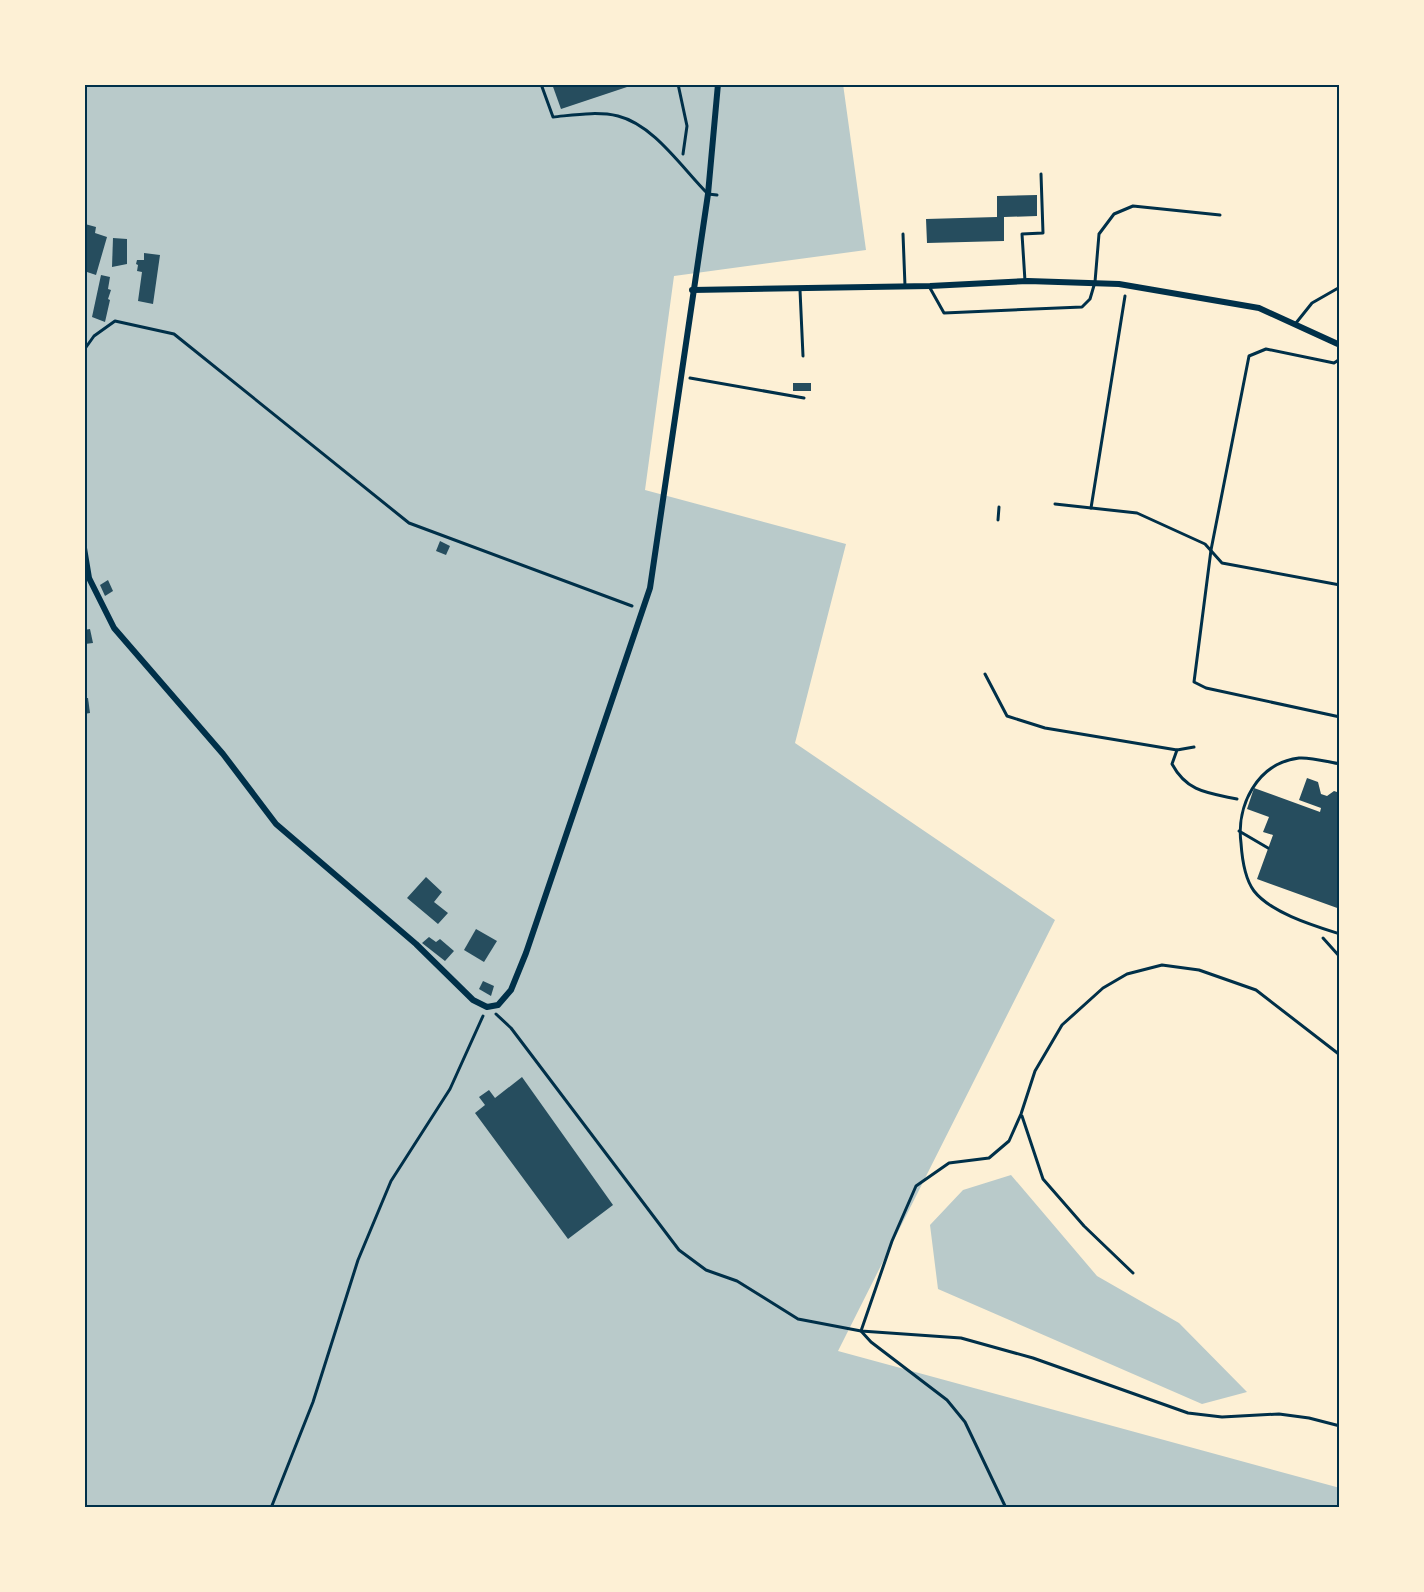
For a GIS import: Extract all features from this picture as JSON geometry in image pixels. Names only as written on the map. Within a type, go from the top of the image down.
[{"type":"street","points":[[84,548],[89,579],[114,628],[223,754],[276,824],[416,944],[473,1000],[487,1007],[498,1005],[511,990],[650,588],[682,376],[692,290],[708,194],[718,84]]},
{"type":"street","points":[[692,290],[930,286],[1025,281],[1095,282],[1127,285],[1259,308],[1340,345]]},
{"type":"lane","points":[[541,84],[553,117],[601,114],[620,116],[651,132],[708,194],[717,195]]},
{"type":"lane","points":[[1025,281],[1022,234],[1043,233],[1041,174]]},
{"type":"lane","points":[[930,286],[944,313],[1082,307],[1090,299],[1095,282],[1099,234],[1114,214],[1133,206],[1220,215]]},
{"type":"lane","points":[[903,234],[905,286]]},
{"type":"lane","points":[[1294,325],[1312,303],[1340,287]]},
{"type":"lane","points":[[800,288],[803,356]]},
{"type":"lane","points":[[1340,764],[1299,758],[1279,765],[1251,789],[1245,800],[1239,831],[1242,859],[1254,891],[1278,908],[1314,926],[1340,934]]},
{"type":"lane","points":[[1239,831],[1268,848]]},
{"type":"path","points":[[678,84],[687,126],[682,168]]},
{"type":"path","points":[[1091,508],[1127,285]]},
{"type":"path","points":[[84,350],[94,336],[115,321],[174,334],[408,523],[643,610]]},
{"type":"path","points":[[1340,359],[1334,363],[1266,349],[1249,356],[1211,550],[1194,682],[1206,688],[1340,717]]},
{"type":"path","points":[[682,376],[804,398]]},
{"type":"path","points":[[1055,504],[1137,513],[1205,544],[1222,563],[1340,585]]},
{"type":"path","points":[[998,520],[999,507]]},
{"type":"path","points":[[985,674],[1007,716],[1045,728],[1177,750],[1194,747]]},
{"type":"path","points":[[1177,750],[1172,764],[1180,779],[1195,789],[1245,800]]},
{"type":"path","points":[[1314,926],[1340,957]]},
{"type":"path","points":[[861,1331],[892,1241],[916,1186],[949,1163],[989,1158],[1009,1141],[1021,1114],[1035,1071],[1062,1025],[1103,988],[1127,974],[1162,965],[1199,970],[1256,990],[1340,1055]]},
{"type":"path","points":[[271,1508],[313,1402],[358,1260],[391,1181],[450,1089],[487,1007],[511,1028],[679,1250],[706,1270],[737,1281],[798,1319],[861,1331],[962,1338],[1033,1358],[1188,1413],[1222,1417],[1279,1414],[1309,1418],[1340,1426]]},
{"type":"path","points":[[1021,1114],[1043,1179],[1084,1226],[1133,1273]]},
{"type":"path","points":[[861,1331],[871,1342],[947,1400],[965,1422],[1006,1508]]},
{"type":"shaded area","points":[[84,84],[843,84],[866,250],[674,276],[645,490],[846,544],[795,743],[1055,920],[838,1351],[1340,1488],[1340,1508],[84,1508]]},
{"type":"shaded area","points":[[1011,1175],[1097,1276],[1179,1323],[1247,1392],[1202,1404],[938,1289],[930,1225],[963,1190]]},
{"type":"building","points":[[552,84],[629,84],[630,86],[561,109]]},
{"type":"building","points":[[1037,195],[1037,216],[1004,217],[1004,241],[927,243],[926,219],[997,217],[997,196]]},
{"type":"building","points":[[85,224],[96,227],[95,233],[107,237],[96,275],[84,271]]},
{"type":"building","points":[[113,238],[127,239],[127,264],[112,267]]},
{"type":"building","points":[[144,253],[160,255],[153,304],[138,301],[142,272],[137,271],[138,265],[136,264],[137,260],[144,260]]},
{"type":"building","points":[[101,275],[110,277],[108,289],[111,290],[108,299],[110,300],[105,322],[92,317]]},
{"type":"building","points":[[793,383],[811,383],[811,391],[793,391]]},
{"type":"building","points":[[440,541],[450,546],[446,555],[436,551]]},
{"type":"building","points":[[108,580],[113,591],[105,596],[100,585]]},
{"type":"building","points":[[90,629],[93,643],[85,644],[84,630]]},
{"type":"building","points":[[84,698],[88,698],[90,713],[84,714]]},
{"type":"building","points":[[1307,778],[1318,782],[1321,794],[1327,796],[1334,791],[1340,793],[1340,909],[1257,879],[1273,835],[1263,832],[1269,817],[1247,809],[1254,788],[1320,812],[1321,808],[1299,800]]},
{"type":"building","points":[[426,877],[442,892],[434,902],[448,913],[438,924],[407,898]]},
{"type":"building","points":[[476,929],[497,941],[484,962],[464,950]]},
{"type":"building","points":[[429,937],[436,942],[440,939],[454,951],[445,961],[422,943]]},
{"type":"building","points":[[483,981],[494,986],[491,996],[479,989]]},
{"type":"building","points":[[522,1077],[613,1205],[568,1239],[475,1113],[485,1105],[479,1097],[489,1090],[495,1098]]}]
